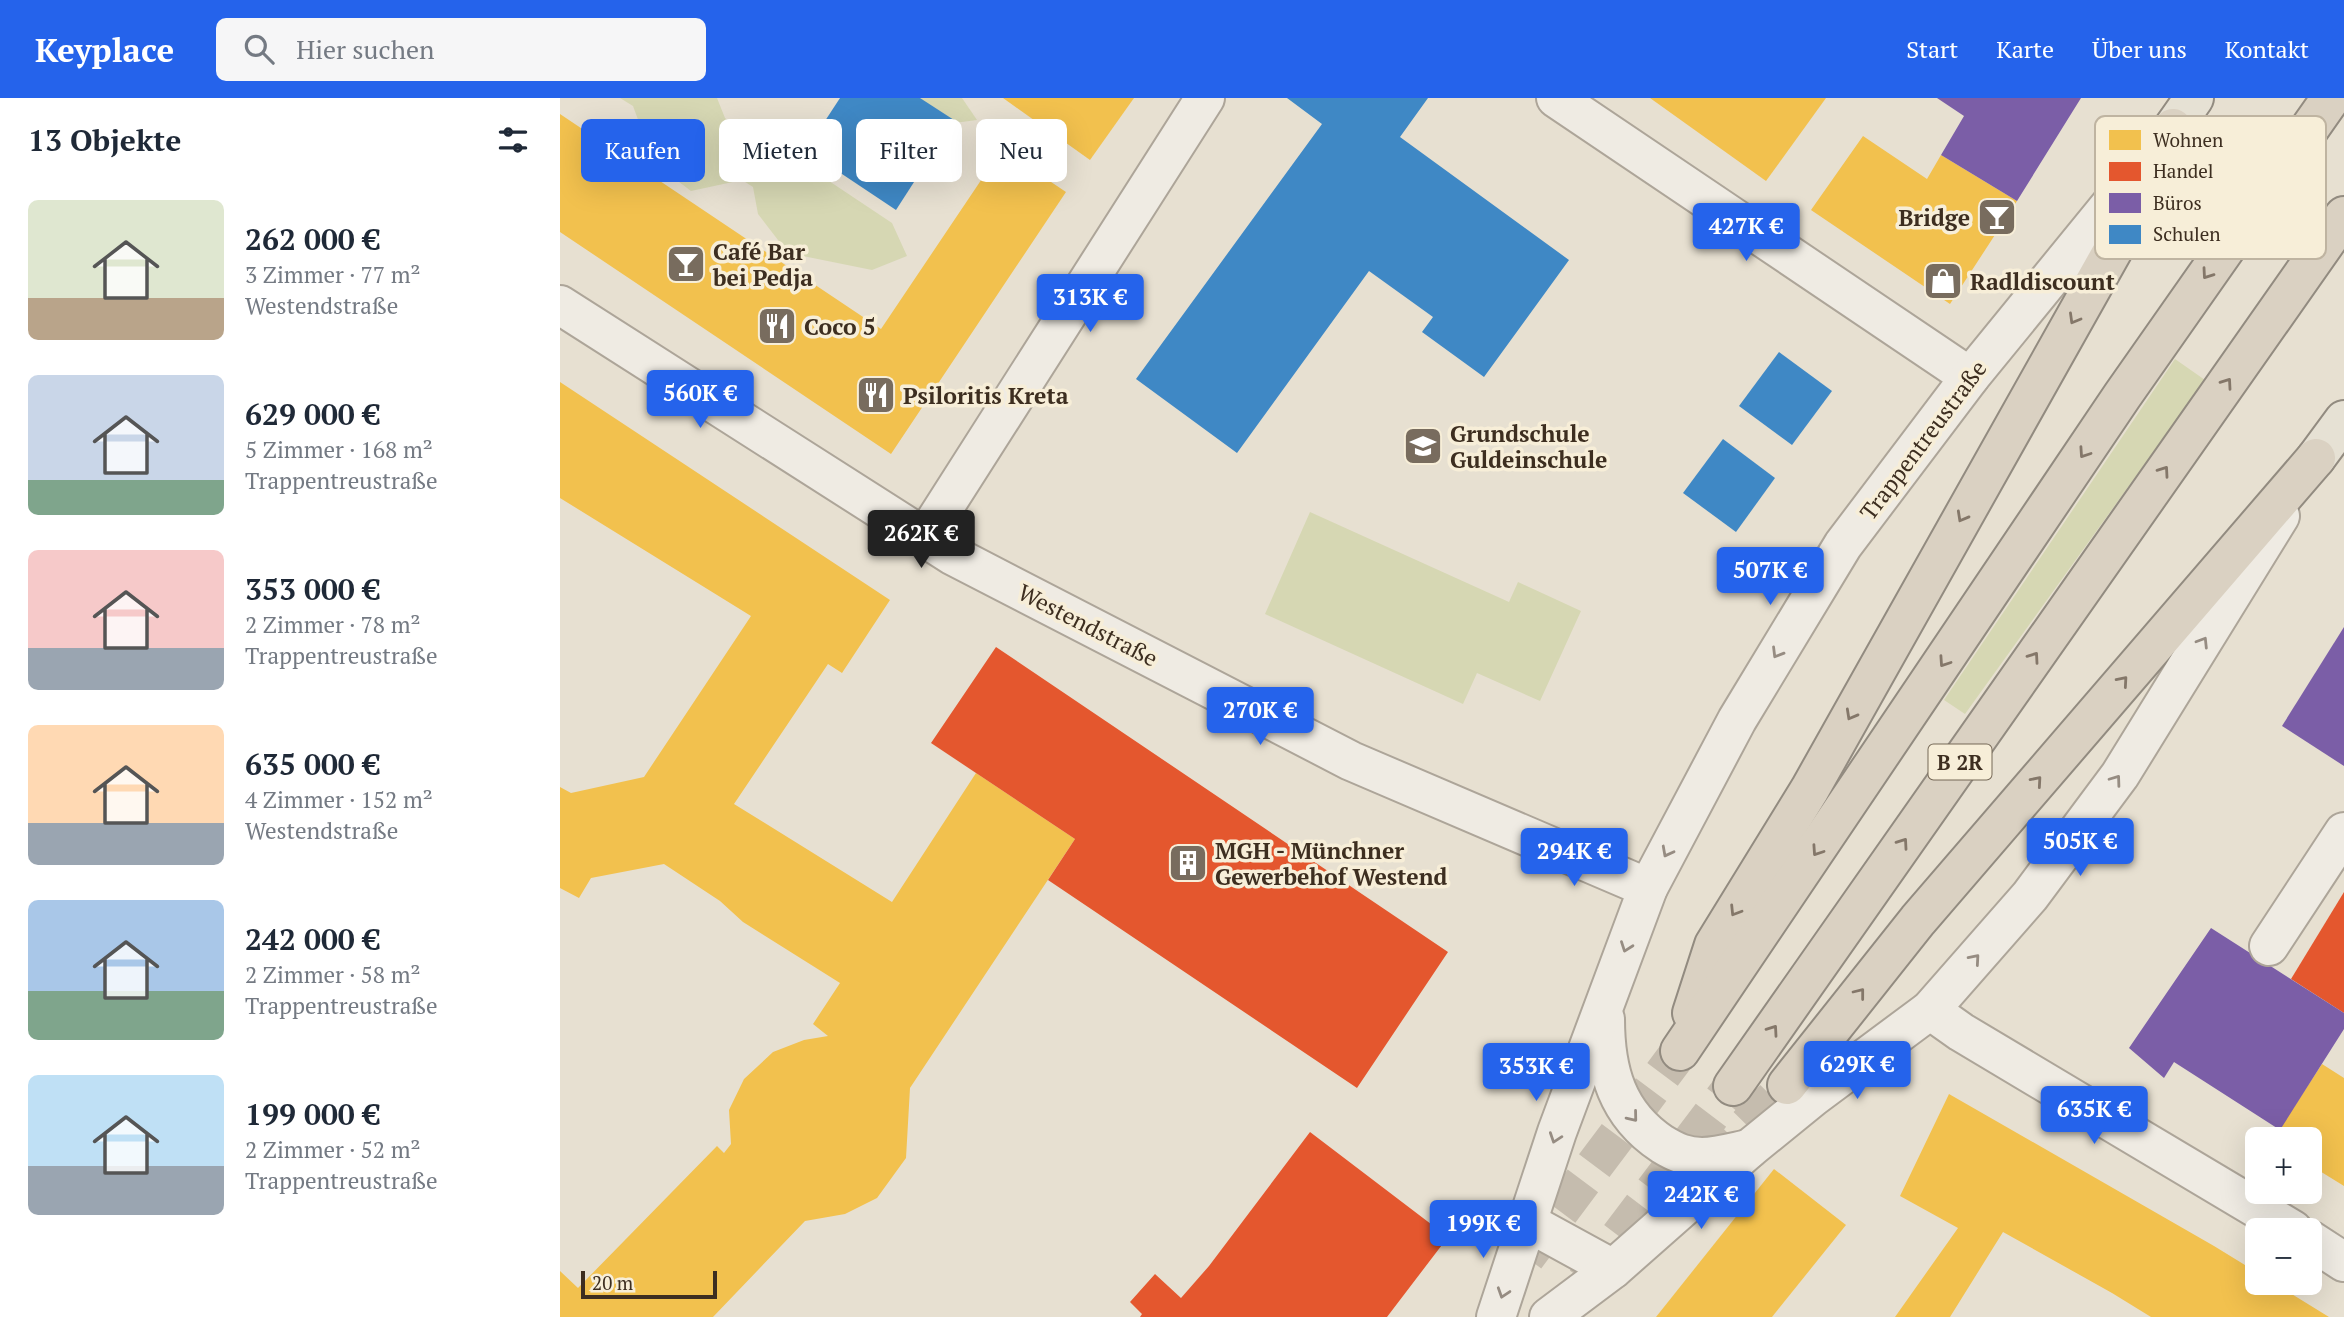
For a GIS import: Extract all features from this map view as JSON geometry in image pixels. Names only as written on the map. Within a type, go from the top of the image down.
[{"type":"highway","name":"B 2R","points":[[2318,116],[2331,98]]},
{"type":"highway","name":"B 2R","points":[[2326,242],[2344,216]]},
{"type":"highway","name":"B 2R","points":[[2108,259],[1810,789],[1714,945],[1680,1051],[2122,396],[2218,259]]},
{"type":"highway","name":"B 2R","points":[[1733,1086],[2314,259]]},
{"type":"highway","points":[[1787,1085],[1918,920],[2316,458]]},
{"type":"main road","points":[[2316,458],[2344,420]]},
{"type":"street","points":[[925,537],[1205,98]]},
{"type":"street","points":[[1556,98],[1970,377]]},
{"type":"street","name":"Trappentreustraße","points":[[1496,1317],[1557,1132],[1648,888],[1737,720],[1843,545],[1970,377],[2095,222]]},
{"type":"street","name":"Westendstraße","points":[[560,305],[925,537],[989,574],[1351,761],[1648,888]]},
{"type":"street","name":"Trappentreustraße","points":[[1549,1317],[1613,1269],[1749,1149],[1813,1097],[1930,1010],[2030,896],[2120,775],[2316,458]]},
{"type":"street","points":[[2269,946],[2344,832]]},
{"type":"street","name":"Trappentreustraße","points":[[1605,1006],[1605,1045],[1613,1082],[1627,1112],[1648,1134],[1677,1154],[1702,1157],[1749,1149]]},
{"type":"street","points":[[1930,1010],[1961,1032],[2273,1218]]},
{"type":"street","points":[[1527,1222],[1613,1269]]},
{"type":"street","points":[[2322,1248],[2344,1262]]},
{"type":"green space","points":[[620,98],[717,98],[726,119],[719,119],[719,182],[733,182],[691,191],[679,182],[705,182],[705,119],[638,119],[633,106]]},
{"type":"green space","points":[[903,98],[962,98],[976,119],[962,122],[962,119],[931,119]]},
{"type":"green space","points":[[745,182],[830,182],[892,223],[907,256],[872,270],[788,253],[758,214],[753,187]]},
{"type":"green space","points":[[2175,359],[2205,380],[1965,714],[1944,700]]},
{"type":"green space","points":[[1310,512],[1509,602],[1518,582],[1581,611],[1540,701],[1477,673],[1463,704],[1265,614]]},
{"type":"building: Wohnen","points":[[1003,98],[1134,98],[1090,160],[1067,144],[1067,119],[1032,119]]},
{"type":"building: Wohnen","points":[[1650,98],[1826,98],[1766,181]]},
{"type":"building: Wohnen","points":[[560,114],[581,128],[581,182],[662,182],[881,329],[980,182],[1051,182],[1066,192],[891,454],[560,232]]},
{"type":"building: Wohnen","points":[[1863,136],[1927,179],[1941,155],[2017,201],[1950,304],[1811,210]]},
{"type":"building: Wohnen","points":[[560,382],[890,600],[842,673],[828,664],[734,804],[892,902],[976,773],[1075,839],[910,1088],[906,1158],[877,1198],[845,1214],[805,1221],[713,1317],[560,1317],[560,1271],[578,1288],[717,1146],[724,1153],[731,1144],[729,1110],[744,1079],[773,1052],[804,1040],[828,1036],[813,1024],[840,983],[743,922],[720,901],[664,864],[591,878],[579,898],[560,888],[560,787],[571,793],[644,777],[751,616],[560,498]]},
{"type":"building: Wohnen","points":[[2322,1064],[2344,1078],[2344,1186],[2322,1172],[2322,1127],[2281,1127]]},
{"type":"building: Wohnen","points":[[1949,1094],[2245,1265],[2245,1295],[2293,1295],[2329,1317],[2151,1317],[2003,1232],[1950,1317],[1895,1317],[1958,1228],[1900,1196]]},
{"type":"building: Wohnen","points":[[1774,1169],[1846,1225],[1772,1317],[1656,1317]]},
{"type":"building: Handel","name":"MGH - Münchner Gewerbehof Westend","points":[[996,647],[1448,952],[1357,1088],[1048,880],[1075,839],[931,743]]},
{"type":"building: Handel","points":[[2344,892],[2344,1013],[2291,979]]},
{"type":"building: Handel","points":[[1310,1132],[1448,1237],[1387,1317],[1140,1317],[1142,1314],[1130,1302],[1155,1274],[1181,1298],[1209,1266]]},
{"type":"building: Büros","points":[[1937,98],[2081,98],[2017,201],[1941,155],[1964,116]]},
{"type":"building: Büros","points":[[2344,627],[2344,766],[2282,726]]},
{"type":"building: Büros","points":[[2211,928],[2344,1013],[2344,1029],[2282,1127],[2275,1127],[2174,1062],[2164,1078],[2129,1048]]},
{"type":"building: Schulen","points":[[840,98],[920,98],[952,119],[856,119],[856,182],[914,182],[896,210],[842,174],[842,119],[826,119]]},
{"type":"building: Schulen","points":[[1287,98],[1428,98],[1400,137],[1569,260],[1484,377],[1422,332],[1433,317],[1369,271],[1237,453],[1136,379],[1322,124]]},
{"type":"building: Schulen","points":[[1779,352],[1832,391],[1792,445],[1739,406]]},
{"type":"building: Schulen","points":[[1723,439],[1775,478],[1736,532],[1683,493]]},
{"type":"tunnel","points":[[1526,1257],[1680,1051]]},
{"type":"tunnel","points":[[1707,1166],[1787,1085]]},
{"type":"tunnel","points":[[1585,1282],[1733,1086]]},
{"type":"place","name":"Bridge","points":[[1997,217]]},
{"type":"place","name":"Café Bar bei Pedja","points":[[686,264]]},
{"type":"place","name":"Radldiscount","points":[[1943,281]]},
{"type":"place","name":"Coco 5","points":[[777,326]]},
{"type":"place","name":"Psiloritis Kreta","points":[[876,395]]},
{"type":"place","name":"Grundschule Guldeinschule","points":[[1423,446]]},
{"type":"place","name":"MGH - Münchner Gewerbehof Westend","points":[[1188,863]]}]
